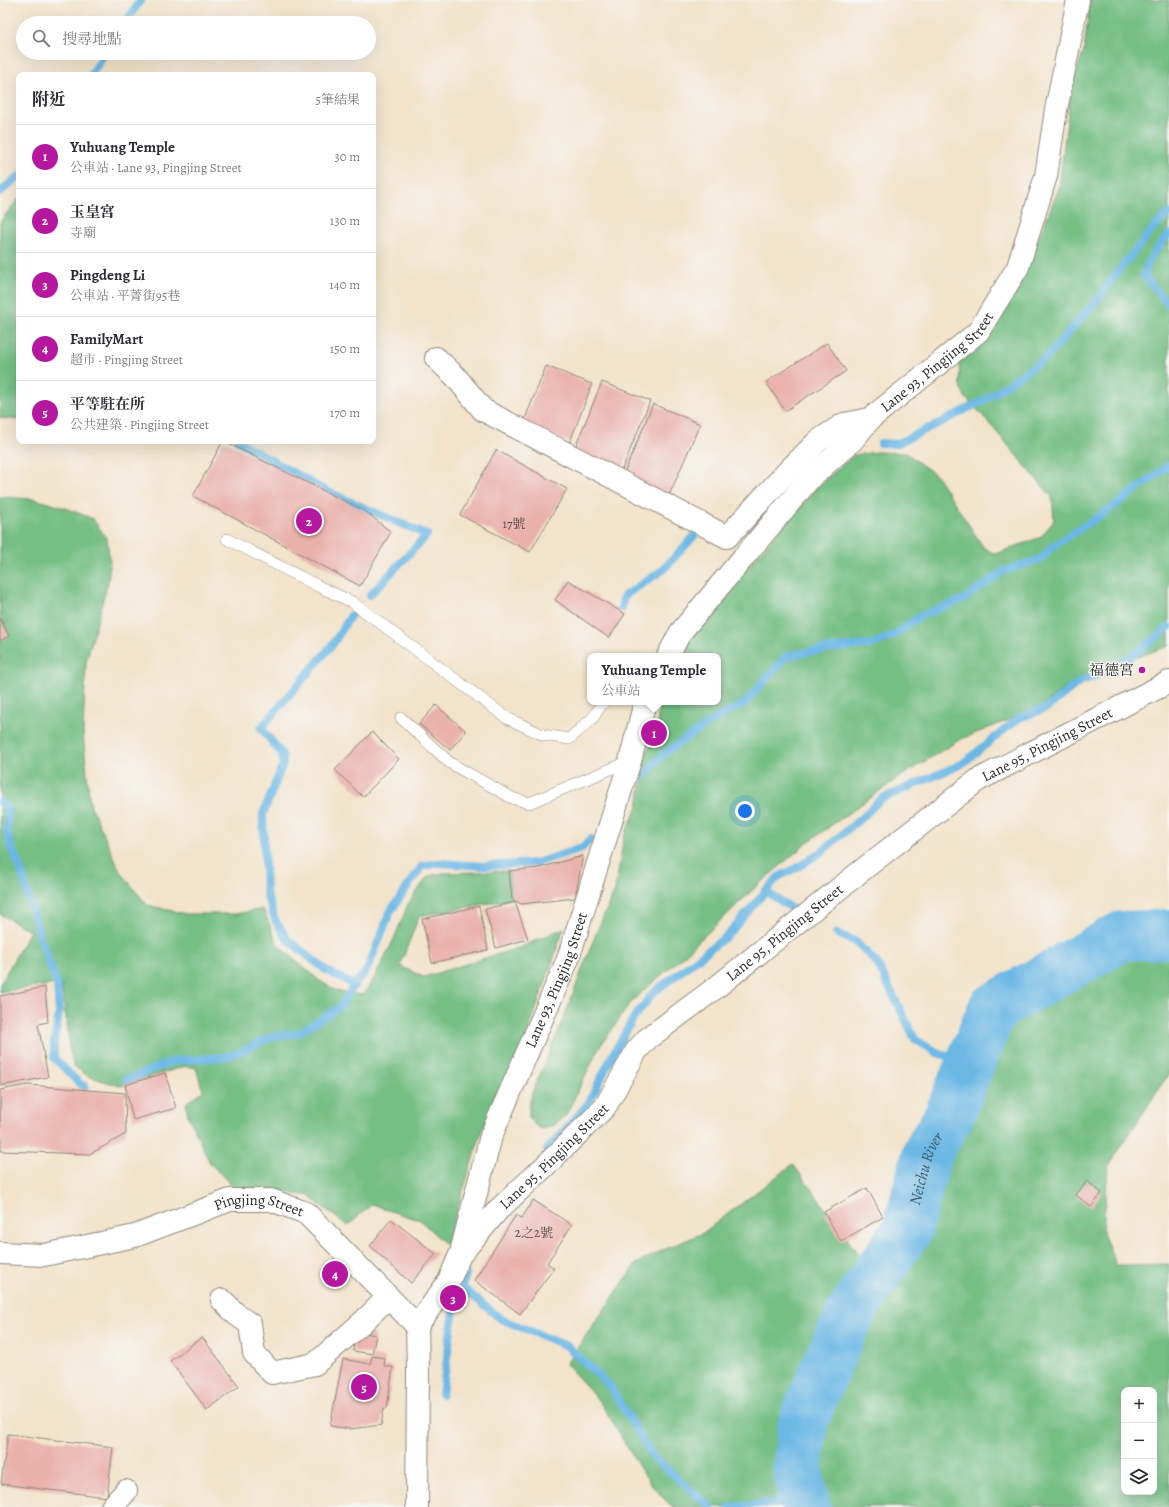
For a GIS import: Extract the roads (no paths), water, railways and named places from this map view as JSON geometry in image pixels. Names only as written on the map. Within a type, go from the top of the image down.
[{"type":"street","name":"Lane 93, Pingjing Street","points":[[670,653],[680,633],[811,477],[852,441],[870,419],[978,332],[1018,267],[1046,176],[1056,110],[1078,0]]},
{"type":"street","points":[[436,358],[455,376],[483,410],[727,537],[818,441],[844,424],[870,419]]},
{"type":"street","name":"Lane 95, Pingjing Street","points":[[460,1255],[498,1210],[605,1107],[637,1050],[647,1039],[718,986],[861,871],[978,780],[1169,682]]},
{"type":"street","name":"Lane 93, Pingjing Street","points":[[460,1255],[491,1136],[568,959],[630,761],[645,705]]},
{"type":"street","name":"Pingjing Street","points":[[0,1253],[44,1255],[135,1236],[230,1200],[271,1200],[306,1213],[417,1326]]},
{"type":"street","points":[[418,1507],[417,1326],[448,1281],[460,1255]]},
{"type":"street","points":[[222,1300],[237,1315],[250,1324],[254,1353],[272,1373],[315,1364],[365,1320],[388,1297]]},
{"type":"street","points":[[112,1507],[126,1491]]},
{"type":"lane","points":[[228,539],[352,602],[506,718],[543,735],[569,739],[593,718],[601,705]]},
{"type":"lane","points":[[401,718],[450,763],[512,798],[529,802],[630,761]]},
{"type":"waterway","points":[[130,16],[141,0]]},
{"type":"waterway","points":[[93,72],[101,60]]},
{"type":"waterway","points":[[0,192],[16,179]]},
{"type":"waterway","points":[[881,443],[896,444],[944,421],[988,398],[1047,357],[1099,298],[1115,275],[1156,225],[1169,213]]},
{"type":"waterway","points":[[1169,234],[1150,259],[1144,276],[1169,305]]},
{"type":"waterway","points":[[243,444],[324,490],[427,535],[370,595]]},
{"type":"waterway","points":[[642,777],[665,753],[714,720],[745,703],[786,656],[820,650],[873,644],[894,635],[920,616],[964,599],[1004,571],[1041,559],[1052,547],[1116,505],[1169,465]]},
{"type":"waterway","points":[[621,609],[624,596],[663,570],[694,536]]},
{"type":"waterway","points":[[351,615],[333,644],[261,728],[282,754],[283,764],[263,814],[266,892],[275,920],[288,940],[327,971],[354,985]]},
{"type":"waterway","points":[[547,1150],[588,1104],[613,1054],[633,1019],[653,993],[728,935],[778,877],[800,866],[820,853],[865,815],[881,799],[962,764],[1019,718],[1047,708],[1079,682],[1107,671],[1136,653],[1169,627]]},
{"type":"waterway","points":[[0,802],[8,810],[7,832],[12,850],[20,867],[40,937],[57,985],[59,1013],[54,1043],[54,1058],[80,1084],[85,1086]]},
{"type":"waterway","points":[[126,1080],[173,1061],[225,1057],[272,1037],[299,1033],[341,1006],[354,985],[367,970],[390,912],[422,866],[439,863],[484,866],[536,863],[582,848],[591,839]]},
{"type":"waterway","points":[[765,891],[796,911]]},
{"type":"waterway","points":[[836,933],[856,942],[877,963],[915,1039],[937,1053],[970,1063]]},
{"type":"waterway","name":"Neichu River","points":[[806,1507],[797,1470],[803,1422],[827,1364],[853,1309],[907,1230],[928,1151],[948,1118],[993,1008],[1122,936],[1169,934]]},
{"type":"waterway","points":[[442,1394],[455,1301],[462,1287],[466,1274]]},
{"type":"waterway","points":[[462,1287],[501,1319],[567,1346],[610,1386],[653,1457],[710,1507]]},
{"type":"waterway","points":[[730,1507],[803,1500]]},
{"type":"place","name":"玉皇宮","points":[[309,521]]},
{"type":"place","name":"福德宮","points":[[1142,670]]},
{"type":"place","name":"Yuhuang Temple","points":[[654,733]]},
{"type":"place","name":"FamilyMart","points":[[335,1274]]},
{"type":"place","name":"Pingdeng Li","points":[[453,1298]]},
{"type":"place","name":"平等駐在所","points":[[364,1387]]}]
